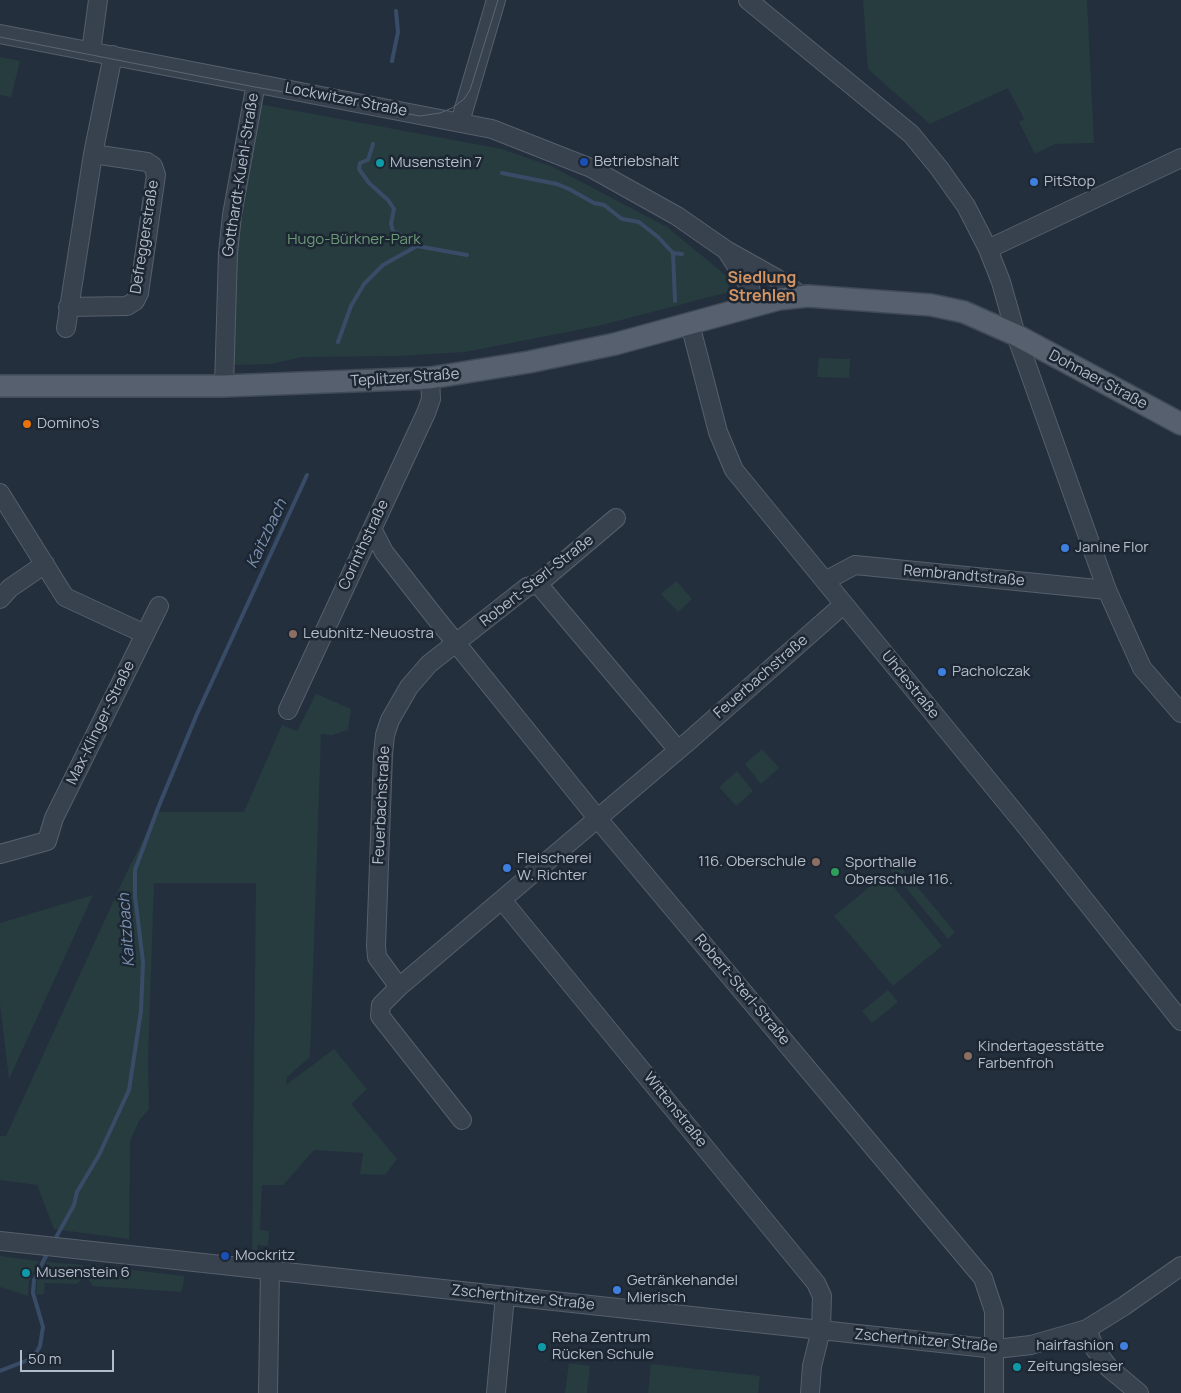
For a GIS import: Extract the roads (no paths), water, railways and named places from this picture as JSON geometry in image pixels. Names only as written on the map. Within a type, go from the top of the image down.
[{"type":"main road","name":"Teplitzer Straße","points":[[0,386],[224,386],[430,378],[559,356],[690,324],[757,305],[802,296]]},
{"type":"main road","name":"Dohnaer Straße","points":[[802,296],[945,307],[964,312],[1016,336],[1181,424]]},
{"type":"street","points":[[91,52],[98,0]]},
{"type":"street","points":[[460,122],[496,0]]},
{"type":"street","points":[[748,0],[911,134],[939,168],[966,206],[988,249],[1001,282],[1016,336],[1107,590],[1142,668],[1181,713]]},
{"type":"street","name":"Lockwitzer Straße","points":[[0,34],[492,129],[591,168],[676,216],[726,250],[776,278],[802,296]]},
{"type":"street","points":[[66,328],[93,154],[113,56]]},
{"type":"street","name":"Gotthardt-Kuehl-Straße","points":[[224,386],[228,253],[256,83]]},
{"type":"street","name":"Defreggerstraße","points":[[68,307],[127,306],[135,302],[139,293],[156,175],[153,166],[146,162],[93,154]]},
{"type":"street","points":[[988,249],[1181,158]]},
{"type":"street","points":[[726,250],[748,284],[757,305]]},
{"type":"street","name":"Uhdestraße","points":[[690,324],[725,452],[734,470],[1023,823],[1181,1021]]},
{"type":"street","name":"Corinthstraße","points":[[288,710],[426,413],[431,399],[430,378]]},
{"type":"street","points":[[0,493],[65,597],[145,634]]},
{"type":"street","name":"Robert-Sterl-Straße","points":[[457,643],[527,587],[538,584],[616,518]]},
{"type":"street","name":"Robert-Sterl-Straße","points":[[372,529],[384,552],[598,819],[983,1278],[994,1311],[996,1349],[994,1393]]},
{"type":"street","points":[[0,599],[10,588],[45,564]]},
{"type":"street","name":"Rembrandtstraße","points":[[824,581],[855,565],[1107,590]]},
{"type":"street","points":[[538,584],[678,750]]},
{"type":"street","name":"Feuerbachstraße","points":[[462,1120],[380,1016],[381,1005],[399,987],[598,819],[844,604]]},
{"type":"street","name":"Max-Klinger-Straße","points":[[0,854],[47,841],[54,818],[159,606]]},
{"type":"street","name":"Feuerbachstraße","points":[[399,987],[378,957],[376,946],[385,735],[390,720],[409,687],[429,664],[457,643]]},
{"type":"street","name":"Wittenstraße","points":[[502,900],[816,1283],[822,1296],[821,1330],[812,1366],[810,1393]]},
{"type":"street","name":"Zschertnitzer Straße","points":[[0,1241],[996,1349],[1046,1342],[1087,1329],[1181,1266]]},
{"type":"street","points":[[268,1393],[270,1270]]},
{"type":"street","points":[[496,1393],[505,1296]]},
{"type":"street","points":[[1087,1329],[1095,1349],[1109,1368],[1139,1393]]},
{"type":"waterway","name":"Kaitzbach","points":[[392,61],[398,32],[396,11]]},
{"type":"waterway","name":"Kaitzbach","points":[[338,342],[351,306],[364,284],[383,265],[417,246],[416,243],[393,231],[391,224],[394,209],[388,200],[369,183],[359,169],[360,163],[368,160],[373,144]]},
{"type":"waterway","points":[[502,173],[557,184],[569,189],[594,203],[604,205],[622,219],[639,222],[658,237],[673,253],[682,254]]},
{"type":"waterway","points":[[417,246],[467,255]]},
{"type":"waterway","points":[[673,253],[675,301]]},
{"type":"waterway","name":"Kaitzbach","points":[[54,1241],[74,1205],[77,1192],[99,1155],[129,1090],[141,1011],[143,962],[135,896],[135,870],[158,808],[197,714],[307,475]]},
{"type":"waterway","name":"Kaitzbach","points":[[0,1371],[28,1360],[35,1355],[40,1346],[43,1327],[33,1293],[34,1280],[48,1252]]},
{"type":"tram line","points":[[0,37],[255,87],[420,116],[440,113],[452,108],[464,99],[470,90],[498,0]]},
{"type":"place","name":"Betriebshalt","points":[[584,162]]},
{"type":"place","name":"Musenstein 7","points":[[380,163]]},
{"type":"place","name":"PitStop","points":[[1034,182]]},
{"type":"place","name":"Domino's","points":[[27,424]]},
{"type":"place","name":"Janine Flor","points":[[1065,548]]},
{"type":"place","name":"Leubnitz-Neuostra","points":[[293,634]]},
{"type":"place","name":"Pacholczak","points":[[942,672]]},
{"type":"place","name":"116. Oberschule","points":[[816,862]]},
{"type":"place","name":"Fleischerei W. Richter","points":[[507,868]]},
{"type":"place","name":"Sporthalle Oberschule 116.","points":[[835,872]]},
{"type":"place","name":"Kindertagesstätte Farbenfroh","points":[[968,1056]]},
{"type":"place","name":"Mockritz","points":[[225,1256]]},
{"type":"place","name":"Musenstein 6","points":[[26,1273]]},
{"type":"place","name":"Getränkehandel Mierisch","points":[[617,1290]]},
{"type":"place","name":"hairfashion","points":[[1124,1346]]},
{"type":"place","name":"Reha Zentrum Rücken Schule","points":[[542,1347]]},
{"type":"place","name":"Zeitungsleser","points":[[1017,1367]]},
{"type":"district","name":"Siedlung Strehlen","points":[[762,288]]},
{"type":"park label","name":"Hugo-Bürkner-Park","points":[[354,240]]}]
